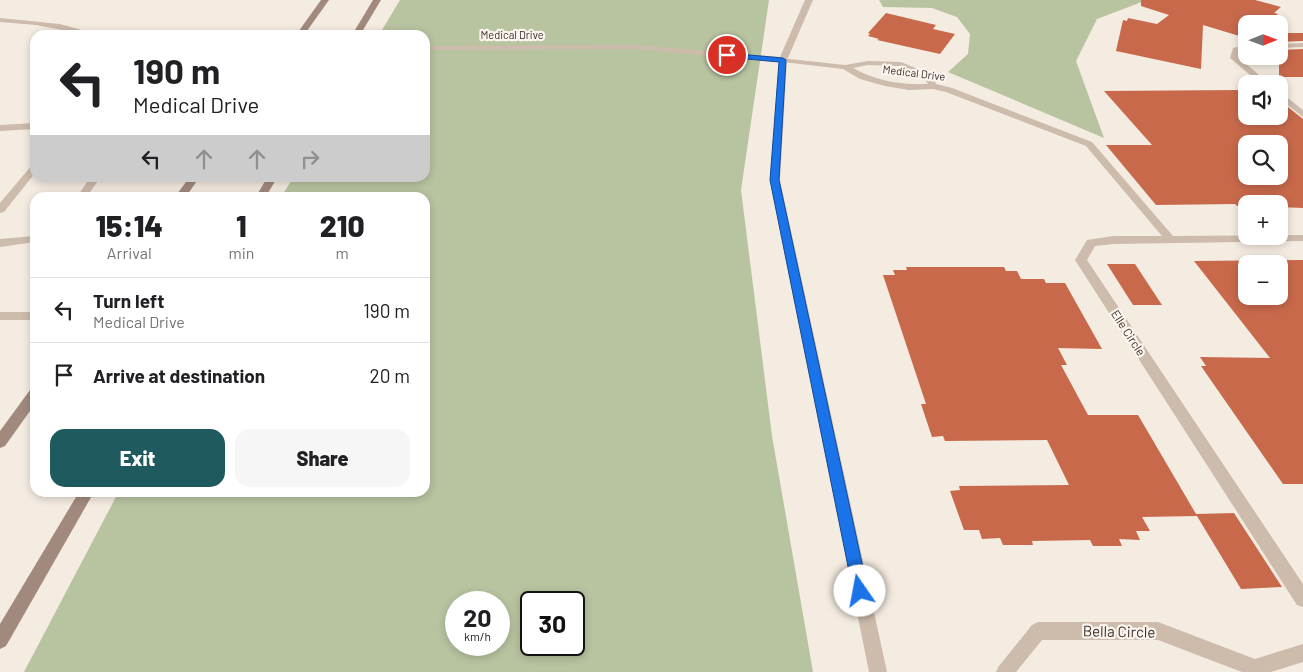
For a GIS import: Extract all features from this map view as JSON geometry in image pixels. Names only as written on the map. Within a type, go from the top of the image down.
[{"type":"main road","points":[[304,30],[325,0]]},
{"type":"main road","points":[[359,30],[377,0]]},
{"type":"main road","points":[[0,442],[30,401]]},
{"type":"main road","points":[[0,640],[84,497]]},
{"type":"street","points":[[809,0],[783,60],[775,180],[878,672]]},
{"type":"street","points":[[0,20],[28,21],[79,30]]},
{"type":"street","points":[[1288,46],[1303,45]]},
{"type":"street","name":"Medical Drive","points":[[430,48],[635,47],[846,67],[863,76],[885,83],[909,87],[933,86],[949,90],[1089,144],[1170,239]]},
{"type":"street","points":[[1238,49],[1236,50],[1234,58],[1238,61]]},
{"type":"street","points":[[846,67],[868,63],[901,64],[929,77],[933,86]]},
{"type":"street","points":[[1243,65],[1255,75]]},
{"type":"street","points":[[1288,102],[1303,114]]},
{"type":"street","points":[[0,128],[30,126]]},
{"type":"street","points":[[0,210],[30,174]]},
{"type":"street","name":"Elle Circle","points":[[1303,238],[1114,240],[1091,243],[1081,260],[1303,599]]},
{"type":"street","points":[[0,243],[30,240]]},
{"type":"street","points":[[0,316],[30,316]]},
{"type":"street","name":"Bella Circle","points":[[1005,672],[1038,631],[1158,631],[1255,668],[1303,653]]},
{"type":"green space","points":[[400,0],[769,0],[741,190],[772,436],[813,672],[24,672],[116,497],[430,497],[430,192],[284,192],[290,182],[430,182],[430,30],[382,30]]},
{"type":"green space","points":[[879,0],[1147,0],[1097,19],[1076,61],[1104,138],[948,72],[968,54],[970,34],[957,17],[932,8],[883,7]]},
{"type":"building","points":[[1141,0],[1255,0],[1281,7],[1274,13],[1278,14],[1277,15],[1238,15],[1238,36],[1203,25],[1201,69],[1116,51],[1123,20],[1127,21],[1128,18],[1157,24],[1169,15],[1141,6]]},
{"type":"building","points":[[886,13],[936,25],[933,29],[955,34],[940,54],[877,40],[879,39],[868,36],[870,34],[868,33]]},
{"type":"building","points":[[1288,33],[1303,33],[1303,41],[1288,42]]},
{"type":"building","points":[[1303,49],[1303,77],[1279,75],[1279,65],[1288,65],[1288,50]]},
{"type":"building","points":[[1238,90],[1238,125],[1288,125],[1288,107],[1303,119],[1303,208],[1288,207],[1288,195],[1238,195],[1238,206],[1235,204],[1156,205],[1106,145],[1152,145],[1104,91]]},
{"type":"building","points":[[1288,260],[1303,260],[1303,484],[1283,484],[1201,366],[1206,366],[1200,357],[1270,358],[1194,261],[1238,261],[1238,305],[1288,305]]},
{"type":"building","points":[[1107,264],[1135,264],[1162,305],[1133,305]]},
{"type":"building","points":[[906,267],[1004,267],[1006,271],[1017,271],[1021,279],[1044,279],[1046,283],[1065,283],[1102,349],[1058,348],[1067,365],[1061,365],[1088,415],[1138,415],[1196,514],[1234,513],[1282,587],[1241,589],[1197,516],[1142,517],[1150,531],[1136,531],[1140,540],[1119,539],[1122,546],[1093,546],[1090,540],[1032,541],[1033,545],[1003,545],[1000,538],[982,539],[979,530],[964,530],[950,491],[960,490],[959,486],[1069,485],[1047,440],[945,441],[943,436],[932,437],[921,404],[926,404],[883,275],[895,275],[893,270],[907,270]]},
{"type":"route","points":[[727,55],[783,60],[775,180],[860,591]]}]
